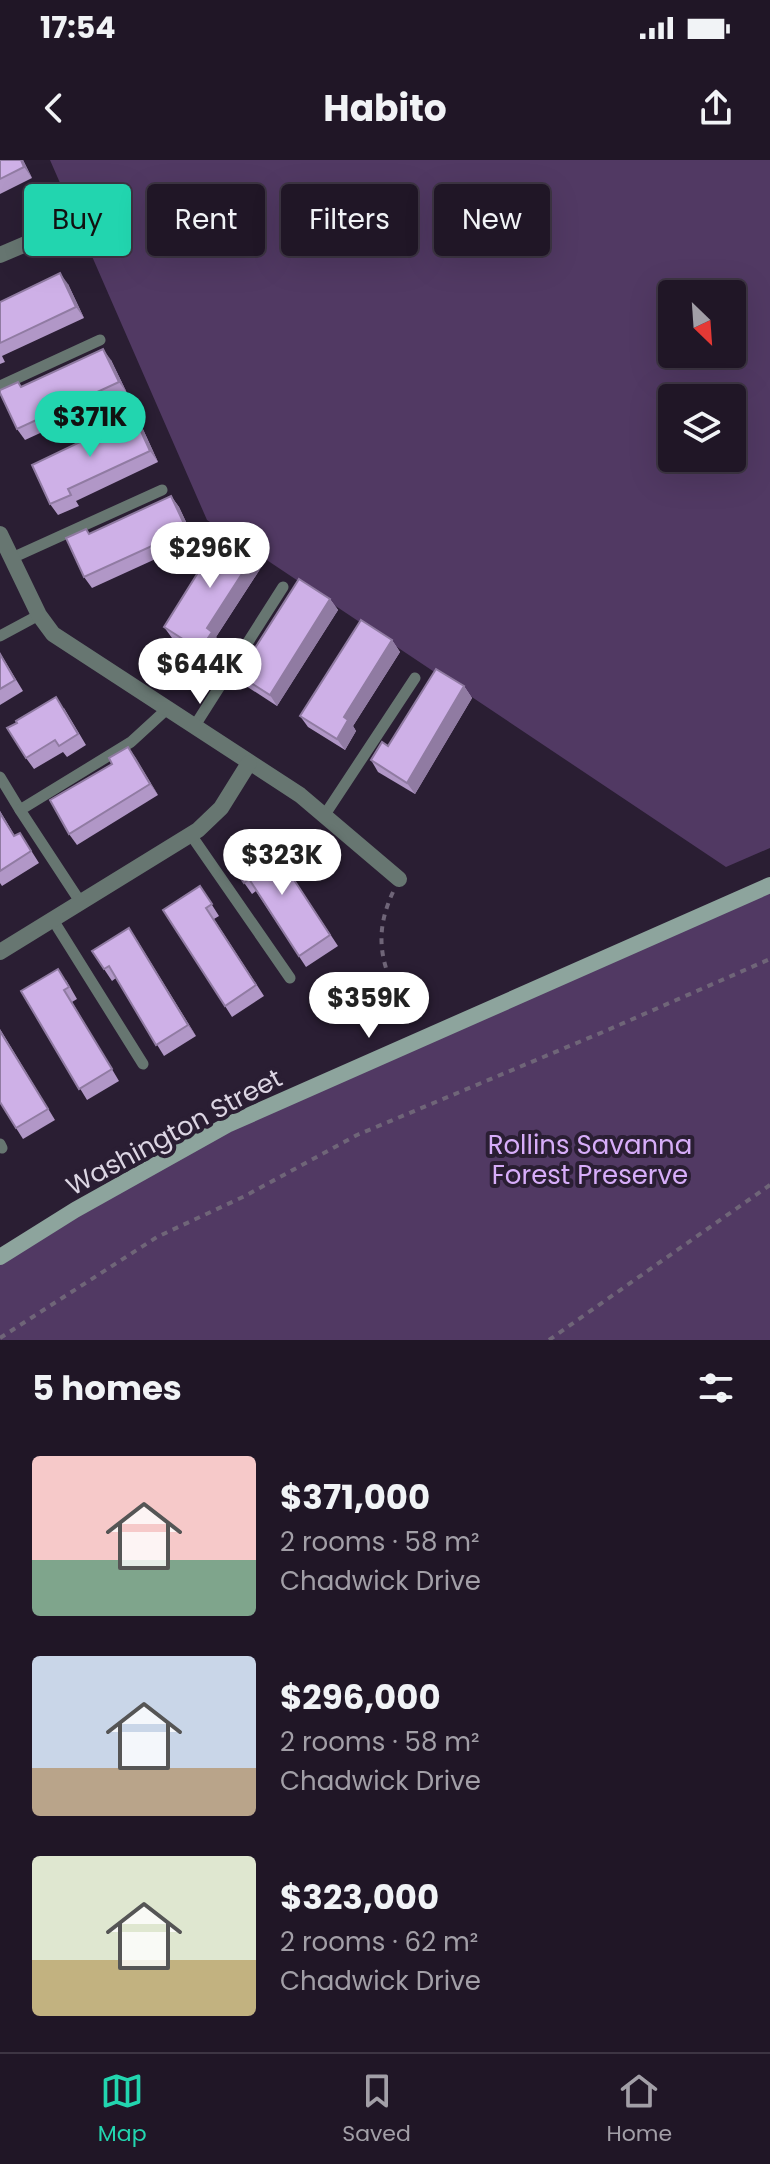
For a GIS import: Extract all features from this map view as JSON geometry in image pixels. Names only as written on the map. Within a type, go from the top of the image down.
[{"type":"main road","name":"Washington Street","points":[[0,1257],[75,1210],[227,1125],[770,885]]},
{"type":"street","points":[[0,255],[24,245]]},
{"type":"street","points":[[0,534],[39,615],[53,634],[300,795],[399,879]]},
{"type":"street","points":[[0,952],[191,835],[221,808],[249,763]]},
{"type":"lane","points":[[0,386],[100,340]]},
{"type":"lane","points":[[12,558],[162,490]]},
{"type":"lane","points":[[194,727],[283,587]]},
{"type":"lane","points":[[0,636],[39,615]]},
{"type":"lane","points":[[324,816],[415,678]]},
{"type":"lane","points":[[20,810],[131,742],[167,709]]},
{"type":"lane","points":[[0,777],[81,903]]},
{"type":"lane","points":[[191,835],[290,978]]},
{"type":"lane","points":[[53,920],[143,1064]]},
{"type":"path","points":[[399,879],[383,914],[380,933],[385,965],[418,1040]]},
{"type":"path","points":[[0,1338],[157,1237],[245,1196],[357,1135],[770,959]]},
{"type":"path","points":[[549,1340],[770,1185]]},
{"type":"green space","points":[[50,160],[770,160],[770,848],[726,867],[207,520],[92,256],[131,256],[131,184],[60,184]]},
{"type":"green space","name":"Rollins Savanna Forest Preserve","points":[[770,885],[770,1340],[0,1340],[0,1257],[227,1125]]},
{"type":"building","points":[[0,160],[21,160],[24,167],[0,179]]},
{"type":"building","points":[[60,273],[76,307],[0,343],[0,302]]},
{"type":"building","points":[[103,349],[119,382],[17,429],[0,390],[18,382],[21,387]]},
{"type":"building","points":[[134,416],[150,451],[68,489],[71,495],[50,504],[32,465]]},
{"type":"building","points":[[171,496],[187,530],[84,577],[66,538],[86,529],[89,534]]},
{"type":"building","points":[[224,531],[256,552],[207,628],[212,632],[200,650],[164,627]]},
{"type":"building","points":[[299,579],[330,599],[270,695],[232,671],[244,652],[250,656]]},
{"type":"building","points":[[361,620],[392,640],[344,717],[348,720],[337,739],[300,716]]},
{"type":"building","points":[[0,654],[15,680],[0,689]]},
{"type":"building","points":[[436,669],[464,686],[407,783],[371,760],[382,742],[388,746]]},
{"type":"building","points":[[56,697],[78,734],[59,746],[55,740],[26,758],[7,728]]},
{"type":"building","points":[[128,747],[150,784],[69,834],[50,800],[112,764],[109,758]]},
{"type":"building","points":[[0,813],[14,836],[20,833],[31,851],[0,871]]},
{"type":"building","points":[[268,840],[330,935],[299,956],[249,879],[244,883],[231,864]]},
{"type":"building","points":[[200,886],[212,904],[206,908],[256,985],[225,1006],[163,910]]},
{"type":"building","points":[[129,928],[188,1025],[156,1045],[109,966],[104,969],[92,951]]},
{"type":"building","points":[[58,969],[69,987],[64,990],[112,1069],[79,1089],[21,991]]},
{"type":"building","points":[[0,1031],[48,1109],[16,1128],[0,1102]]}]
